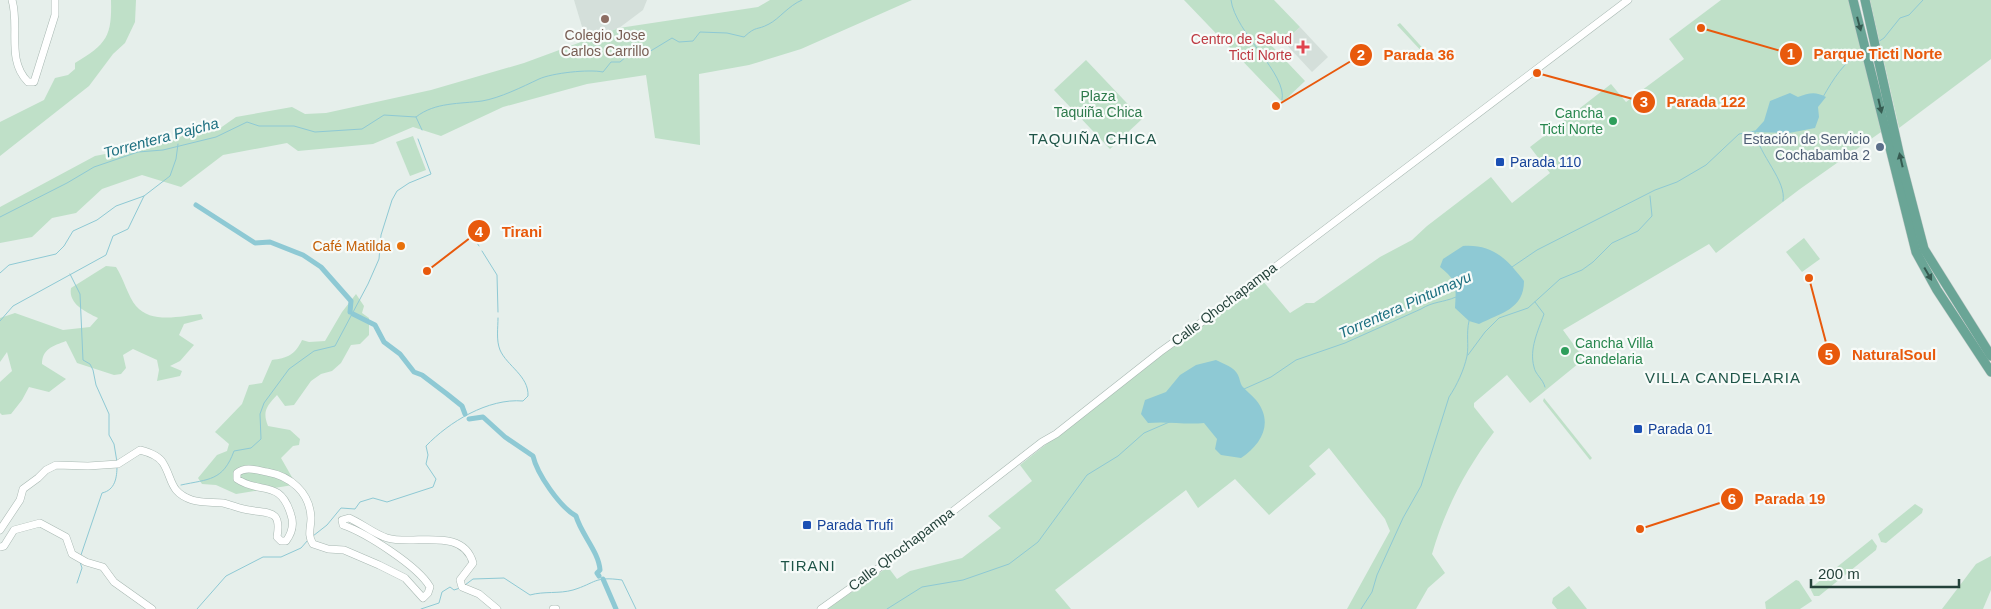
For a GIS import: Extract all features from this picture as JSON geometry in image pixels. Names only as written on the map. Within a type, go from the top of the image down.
[{"type":"main road","points":[[1852,0],[1916,252],[1937,290],[1990,368]]},
{"type":"main road","points":[[1865,0],[1900,157],[1924,250],[1991,356]]},
{"type":"street","points":[[12,0],[15,15],[14,51],[23,76],[28,82],[34,82],[55,15],[55,0]]},
{"type":"street","name":"Calle Qhochapampa","points":[[821,609],[890,560],[968,497],[1042,442],[1056,434],[1160,352],[1628,0]]},
{"type":"street","points":[[0,530],[20,500],[23,489],[46,470],[56,465],[95,466],[118,464],[140,450],[151,453],[163,462],[172,488],[193,500],[225,504],[250,511],[272,513],[277,517],[279,526],[277,537],[281,541],[286,541],[291,534],[293,521],[285,498],[273,489],[244,484],[237,479],[237,473],[242,469],[253,468],[283,475],[300,488],[308,504],[311,517],[309,538],[313,544],[328,549],[344,550],[379,565],[405,578],[423,598],[428,593],[430,587],[418,574],[404,561],[360,531],[343,525],[342,520],[349,518],[385,537],[402,541],[432,538],[458,544],[470,552],[473,563],[460,580],[462,587],[479,594],[497,609]]},
{"type":"street","points":[[0,547],[4,546],[14,530],[40,523],[66,537],[72,554],[86,562],[103,567],[114,582],[152,609]]},
{"type":"shaded area","name":"Colegio Jose Carlos Carrillo","points":[[574,0],[647,0],[643,10],[619,28],[586,40]]},
{"type":"shaded area","name":"Centro de Salud Ticti Norte","points":[[1300,27],[1328,57],[1312,72],[1284,42]]},
{"type":"green space","points":[[111,0],[136,0],[135,22],[125,43],[113,54],[89,86],[0,156],[0,122],[44,100],[55,78],[68,75],[75,69],[75,63],[101,44],[108,31]]},
{"type":"green space","points":[[770,0],[912,0],[801,49],[749,65],[699,74],[700,145],[655,138],[646,75],[587,84],[503,107],[441,136],[413,127],[373,144],[298,151],[287,143],[223,155],[181,187],[142,175],[102,189],[76,213],[52,218],[32,237],[0,243],[0,207],[95,156],[176,140],[202,123],[216,131],[236,117],[292,107],[305,114],[326,113],[431,90],[524,63],[619,28],[758,7]]},
{"type":"green space","points":[[1184,0],[1274,0],[1300,27],[1284,42],[1280,34],[1272,32],[1268,36],[1268,42],[1305,81],[1284,101],[1280,100]]},
{"type":"green space","points":[[1721,0],[1849,0],[1861,40],[1881,132],[1800,189],[1716,253],[1709,244],[1563,330],[1584,359],[1530,403],[1507,375],[1474,403],[1474,407],[1494,432],[1474,460],[1457,490],[1437,537],[1432,554],[1445,573],[1428,588],[1416,609],[1347,609],[1390,531],[1385,519],[1329,448],[1309,466],[1316,474],[1269,515],[1235,479],[1198,508],[1186,490],[1055,590],[1071,609],[827,609],[888,567],[897,579],[910,571],[962,558],[1001,528],[988,516],[1032,481],[1020,465],[1103,399],[1262,280],[1290,313],[1306,303],[1314,303],[1380,257],[1412,240],[1427,226],[1491,177],[1512,203],[1550,173],[1530,147],[1611,84],[1626,102],[1684,59],[1669,39]]},
{"type":"green space","points":[[1870,0],[1991,0],[1991,59],[1899,128]]},
{"type":"green space","points":[[1400,23],[1428,54],[1426,56],[1397,25]]},
{"type":"green space","name":"Plaza Taquiña Chica","points":[[1086,60],[1142,119],[1110,149],[1054,90]]},
{"type":"green space","points":[[413,136],[426,170],[410,176],[396,142]]},
{"type":"green space","points":[[1804,238],[1820,259],[1802,272],[1786,252]]},
{"type":"green space","points":[[106,266],[116,267],[133,302],[142,312],[167,318],[201,314],[203,319],[184,324],[179,335],[194,345],[180,361],[170,366],[182,371],[180,376],[157,381],[159,370],[157,360],[133,349],[123,355],[126,368],[121,374],[114,375],[77,363],[66,341],[46,351],[42,364],[66,379],[49,392],[29,387],[11,414],[2,415],[0,413],[0,382],[12,371],[7,352],[0,362],[0,318],[15,313],[63,330],[90,327],[98,318],[75,303],[72,299],[71,288]]},
{"type":"green space","points":[[356,294],[364,306],[362,313],[369,318],[369,335],[360,344],[351,345],[341,363],[332,371],[321,374],[311,381],[294,405],[285,406],[277,395],[266,409],[265,416],[268,426],[290,430],[300,439],[299,445],[293,446],[281,458],[293,479],[293,485],[236,494],[216,485],[202,484],[198,478],[217,455],[227,451],[229,444],[215,432],[242,404],[249,385],[262,383],[272,360],[290,355],[302,340],[309,342],[325,341],[342,312]]},
{"type":"green space","points":[[1544,398],[1592,458],[1590,460],[1543,401]]},
{"type":"green space","points":[[1915,504],[1923,509],[1922,513],[1886,543],[1881,542],[1878,534]]},
{"type":"green space","points":[[1872,539],[1877,546],[1876,550],[1819,596],[1814,596],[1811,590],[1812,587]]},
{"type":"green space","points":[[1991,556],[1991,590],[1983,609],[1942,609],[1976,564]]},
{"type":"green space","points":[[1796,580],[1799,581],[1812,601],[1800,609],[1766,609],[1765,602]]},
{"type":"green space","points":[[1569,586],[1587,609],[1557,609],[1552,603],[1553,598]]},
{"type":"water","points":[[1790,93],[1798,97],[1812,93],[1826,97],[1818,107],[1819,117],[1815,128],[1789,133],[1754,132],[1764,121],[1770,101]]},
{"type":"water","points":[[1463,246],[1483,248],[1498,254],[1512,266],[1524,281],[1523,290],[1516,304],[1503,313],[1479,324],[1469,321],[1455,308],[1455,285],[1450,276],[1440,267],[1443,259]]},
{"type":"water","points":[[1216,360],[1236,372],[1242,386],[1256,400],[1264,416],[1265,424],[1260,439],[1241,458],[1221,455],[1215,449],[1217,439],[1204,423],[1148,423],[1141,414],[1145,400],[1166,392],[1180,375],[1196,365]]},
{"type":"waterway","name":"Torrentera Pajcha","points":[[0,217],[94,167],[138,152],[163,150],[216,137],[247,122],[259,126],[294,126],[315,132],[362,129],[384,115],[416,117],[439,106],[482,101],[496,97],[539,79],[561,73],[580,71],[603,72],[611,62],[620,62],[633,51],[644,55],[672,38],[679,42],[693,41],[700,32],[727,33],[744,37],[754,29],[773,22],[802,0]]},
{"type":"waterway","points":[[1231,0],[1242,26],[1277,78],[1282,90],[1282,100]]},
{"type":"waterway","name":"Torrentera Pintumayu","points":[[1878,42],[1884,38],[1900,18],[1909,15],[1923,0]]},
{"type":"waterway","name":"Torrentera Pintumayu","points":[[1823,97],[1844,66],[1862,51]]},
{"type":"waterway","points":[[416,117],[422,130]]},
{"type":"waterway","name":"Torrentera Pintumayu","points":[[1512,267],[1537,250],[1655,190],[1677,182],[1706,165],[1739,134],[1755,131]]},
{"type":"waterway","points":[[1755,132],[1762,150],[1781,185],[1783,201]]},
{"type":"waterway","points":[[181,485],[214,477],[225,468],[234,451],[251,448],[261,439],[260,414],[264,403],[289,369],[314,351],[335,346],[379,259],[381,235],[392,200],[397,191],[409,183],[431,174],[418,139]]},
{"type":"waterway","points":[[0,273],[9,265],[56,254],[64,246],[73,231],[97,220],[116,206],[144,196],[170,176],[176,159],[178,144]]},
{"type":"waterway","points":[[0,321],[13,306],[106,255],[113,236],[128,229],[144,196]]},
{"type":"waterway","points":[[1468,355],[1485,332],[1499,318],[1528,308],[1560,279],[1582,270],[1612,243],[1638,231],[1652,216],[1650,196]]},
{"type":"waterway","points":[[196,205],[255,243],[270,242],[303,255],[321,267],[351,301],[350,312]]},
{"type":"waterway","points":[[482,251],[497,275],[498,312]]},
{"type":"waterway","points":[[70,274],[80,294],[83,360],[90,364],[93,370],[96,385],[109,414],[109,435],[114,444],[117,462]]},
{"type":"waterway","name":"Torrentera Pintumayu","points":[[1244,389],[1271,377],[1296,360],[1345,343],[1430,305],[1456,297]]},
{"type":"waterway","points":[[1535,302],[1544,314],[1535,340],[1533,360],[1535,370],[1545,387]]},
{"type":"waterway","points":[[353,314],[375,325],[384,342],[400,354],[414,372],[422,375],[462,406],[465,414]]},
{"type":"waterway","points":[[313,536],[327,525],[341,508],[355,509],[360,502],[373,498],[387,502],[433,487],[436,479],[426,464],[428,455],[426,446],[435,437],[470,413],[496,403],[523,401],[528,396],[525,383],[500,350],[498,318]]},
{"type":"waterway","points":[[1361,609],[1372,592],[1377,575],[1403,518],[1421,486],[1449,397],[1455,388],[1466,361],[1469,321]]},
{"type":"waterway","points":[[469,419],[483,417],[505,437],[533,456],[539,472],[556,498],[576,516],[597,556],[600,570],[597,573],[599,576]]},
{"type":"waterway","name":"Torrentera Pintumayu","points":[[887,609],[922,587],[963,580],[1009,564],[1038,542],[1087,475],[1118,456],[1144,433],[1174,420]]},
{"type":"waterway","points":[[81,555],[102,493],[110,489],[114,483],[117,466]]},
{"type":"waterway","points":[[197,609],[226,576],[263,557],[281,557],[301,548],[308,540]]},
{"type":"waterway","points":[[77,583],[82,568],[80,562]]},
{"type":"waterway","points":[[465,585],[473,579],[504,578],[530,595],[568,591],[606,579],[622,580],[636,609]]},
{"type":"waterway","points":[[603,579],[616,609]]},
{"type":"waterway","points":[[421,609],[439,603],[442,592],[450,587],[454,590],[460,588]]},
{"type":"place","name":"Colegio Jose Carlos Carrillo","points":[[605,19]]},
{"type":"place","name":"Parque Ticti Norte","points":[[1701,28]]},
{"type":"place","name":"Centro de Salud Ticti Norte","points":[[1303,47]]},
{"type":"place","name":"Parada 122","points":[[1537,73]]},
{"type":"place","name":"Parada 36","points":[[1276,106]]},
{"type":"place","name":"Cancha Ticti Norte","points":[[1613,121]]},
{"type":"place","name":"Estación de Servicio Cochabamba 2","points":[[1880,147]]},
{"type":"place","name":"Parada 110","points":[[1500,162]]},
{"type":"place","name":"Café Matilda","points":[[401,246]]},
{"type":"place","name":"Tirani","points":[[427,271]]},
{"type":"place","name":"NaturalSoul","points":[[1809,278]]},
{"type":"place","name":"Cancha Villa Candelaria","points":[[1565,351]]},
{"type":"place","name":"Parada 01","points":[[1638,429]]},
{"type":"place","name":"Parada Trufi","points":[[807,525]]},
{"type":"place","name":"Parada 19","points":[[1640,529]]},
{"type":"district","name":"TAQUIÑA CHICA","points":[[1093,139]]},
{"type":"district","name":"VILLA CANDELARIA","points":[[1723,378]]},
{"type":"district","name":"TIRANI","points":[[808,566]]}]
